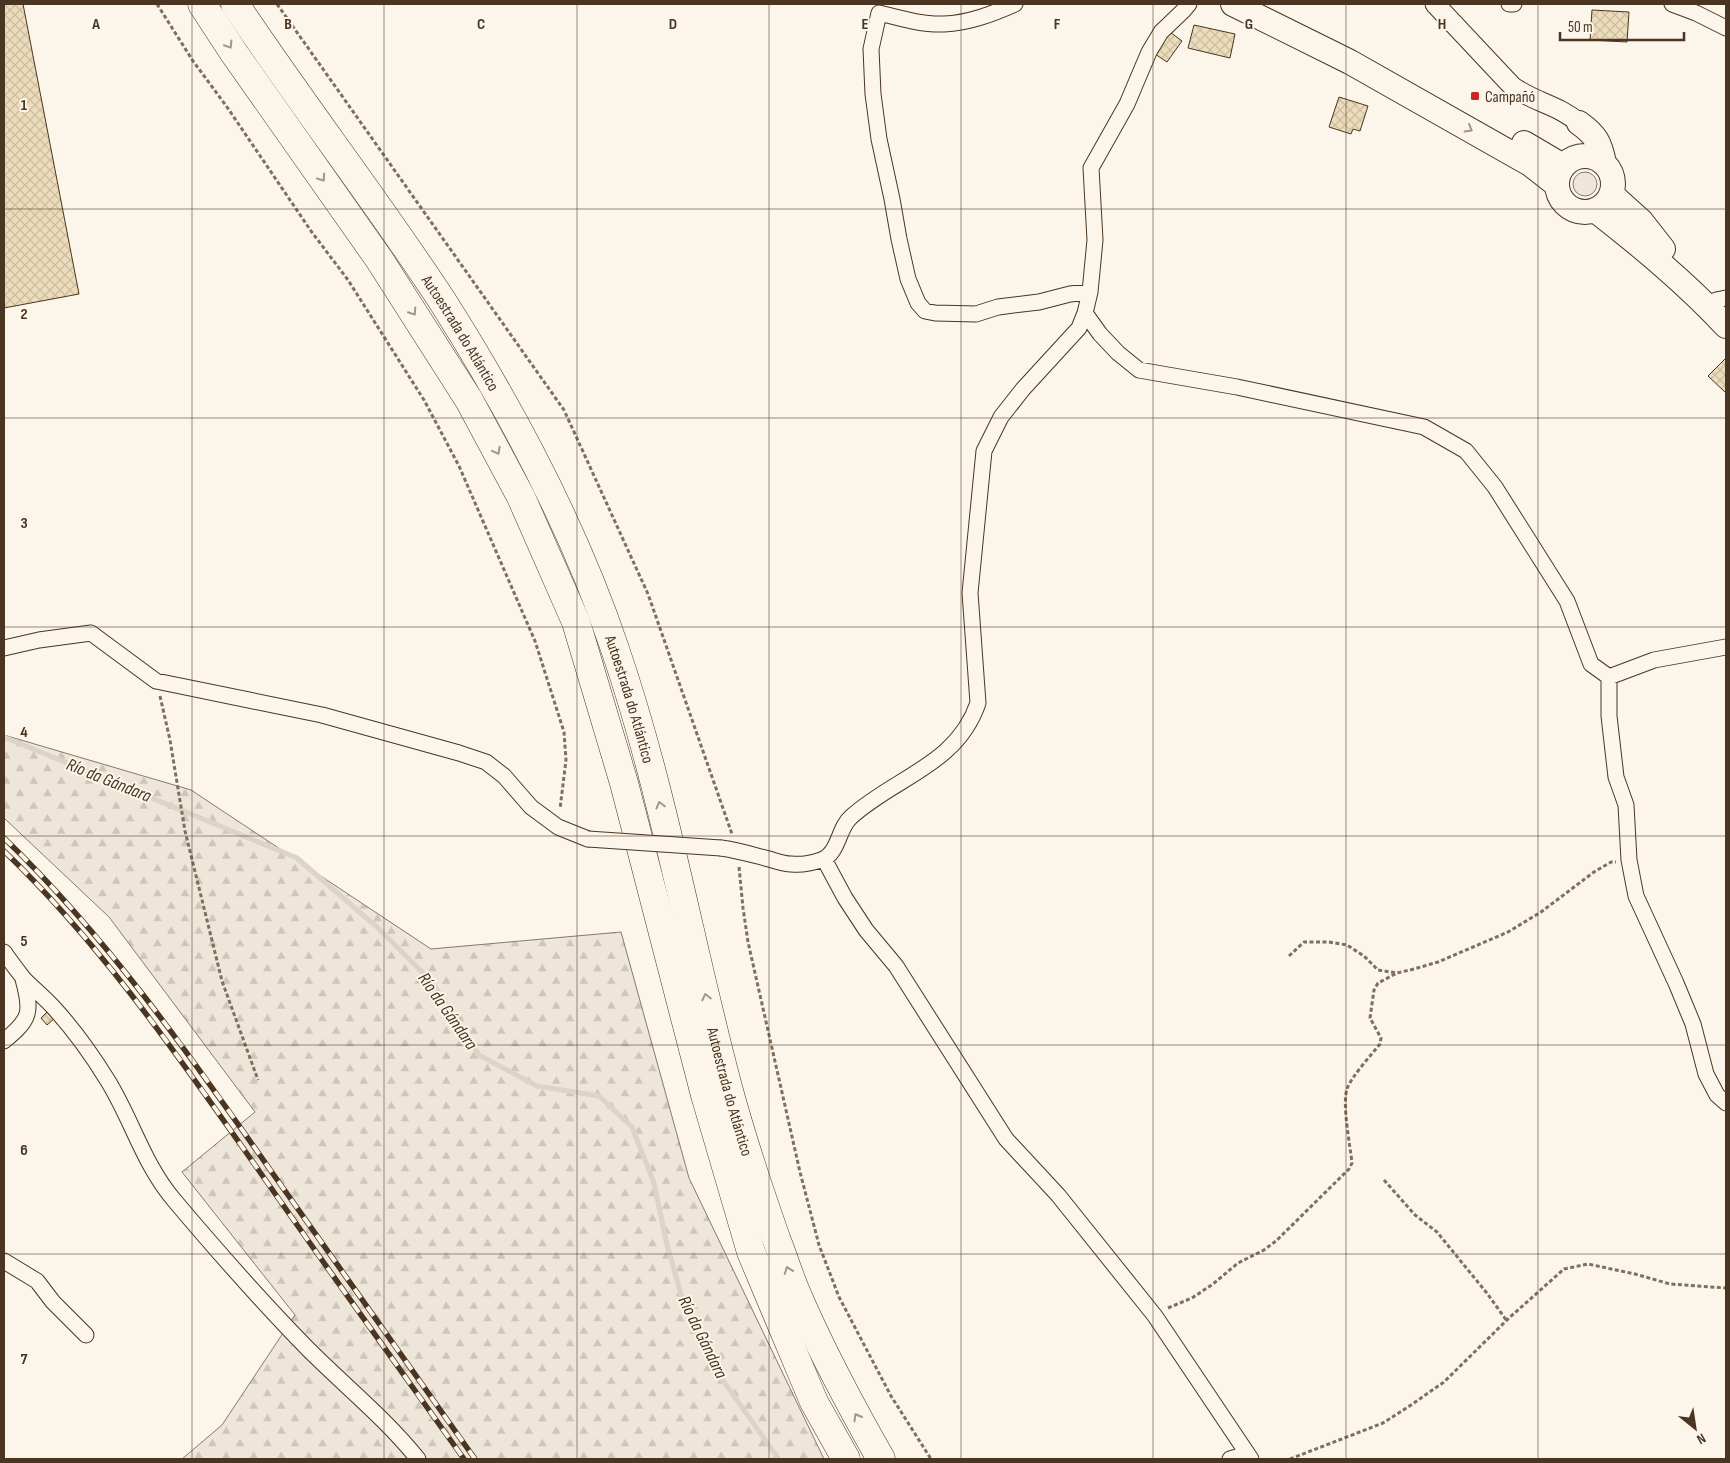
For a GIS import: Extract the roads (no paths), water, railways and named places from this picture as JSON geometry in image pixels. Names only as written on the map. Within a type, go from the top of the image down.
[{"type":"highway","name":"Autoestrada do Atlántico","points":[[202,4],[234,53],[379,258],[469,400],[525,506],[576,622],[624,783],[705,1095],[752,1252],[814,1402],[846,1459]]},
{"type":"highway","name":"Autoestrada do Atlántico","points":[[235,4],[441,300],[486,372],[550,492],[570,534],[615,647],[636,715],[662,810],[728,1088],[762,1201],[798,1298],[840,1386],[881,1459]]},
{"type":"main road","points":[[1233,4],[1350,62],[1530,164],[1566,169],[1587,156],[1596,158],[1610,170],[1613,178],[1604,202],[1586,212],[1569,207],[1559,194],[1566,169],[1580,144],[1579,123]]},
{"type":"main road","points":[[1266,4],[1483,118],[1566,169]]},
{"type":"main road","points":[[1579,123],[1591,132],[1597,140],[1602,149],[1604,163]]},
{"type":"main road","points":[[1604,202],[1641,221],[1664,249],[1723,303]]},
{"type":"main road","points":[[1604,202],[1667,269],[1705,303],[1726,326]]},
{"type":"street","points":[[1015,4],[973,20],[943,24],[915,21],[876,8],[871,49],[873,94],[878,130],[908,279],[918,303],[925,311],[935,313],[976,314],[998,308],[1090,292]]},
{"type":"street","points":[[1435,4],[1512,86],[1524,95],[1554,106],[1569,114],[1579,123]]},
{"type":"street","points":[[1508,4],[1514,4]]},
{"type":"street","points":[[1672,4],[1696,13],[1726,28]]},
{"type":"street","points":[[4,648],[39,640],[91,633],[156,681],[322,714],[459,753],[486,762],[504,776],[531,807],[558,827],[588,839],[737,850],[790,865],[824,859],[835,847],[849,818],[930,764],[957,741],[973,719],[978,703],[970,593],[984,451],[1001,417],[1023,389],[1079,328],[1090,292],[1095,240],[1091,168],[1127,104],[1149,52],[1161,32],[1187,7]]},
{"type":"street","points":[[1085,313],[1100,334],[1118,353],[1139,370],[1237,387],[1424,427],[1466,451],[1495,487],[1567,602],[1591,664],[1610,677]]},
{"type":"street","points":[[1610,677],[1654,660],[1726,647]]},
{"type":"street","points":[[1610,677],[1609,716],[1616,777],[1626,806],[1629,860],[1636,896],[1676,982],[1693,1024],[1706,1074],[1717,1095],[1726,1103]]},
{"type":"street","points":[[824,859],[845,898],[866,930],[896,966],[1006,1139],[1058,1195],[1155,1316],[1249,1457],[1230,1459]]},
{"type":"street","points":[[4,952],[23,977],[53,1007],[84,1043],[120,1103],[153,1170],[172,1198],[241,1277],[308,1349],[389,1427],[418,1459]]},
{"type":"street","points":[[4,1041],[20,1028],[28,1016],[28,998],[23,977]]},
{"type":"street","points":[[4,1261],[36,1281],[53,1302],[86,1335]]},
{"type":"waterway","name":"Río da Gándara","points":[[4,737],[297,858],[378,928],[432,982],[479,1055],[537,1086],[599,1096],[632,1127],[654,1183],[667,1245],[684,1305],[717,1372],[775,1454],[776,1459]]},
{"type":"railway","points":[[4,838],[78,915],[178,1040],[475,1459]]},
{"type":"railway","points":[[4,851],[73,924],[137,1002],[197,1083],[464,1459]]},
{"type":"place","name":"Campañó","points":[[1475,96]]}]
